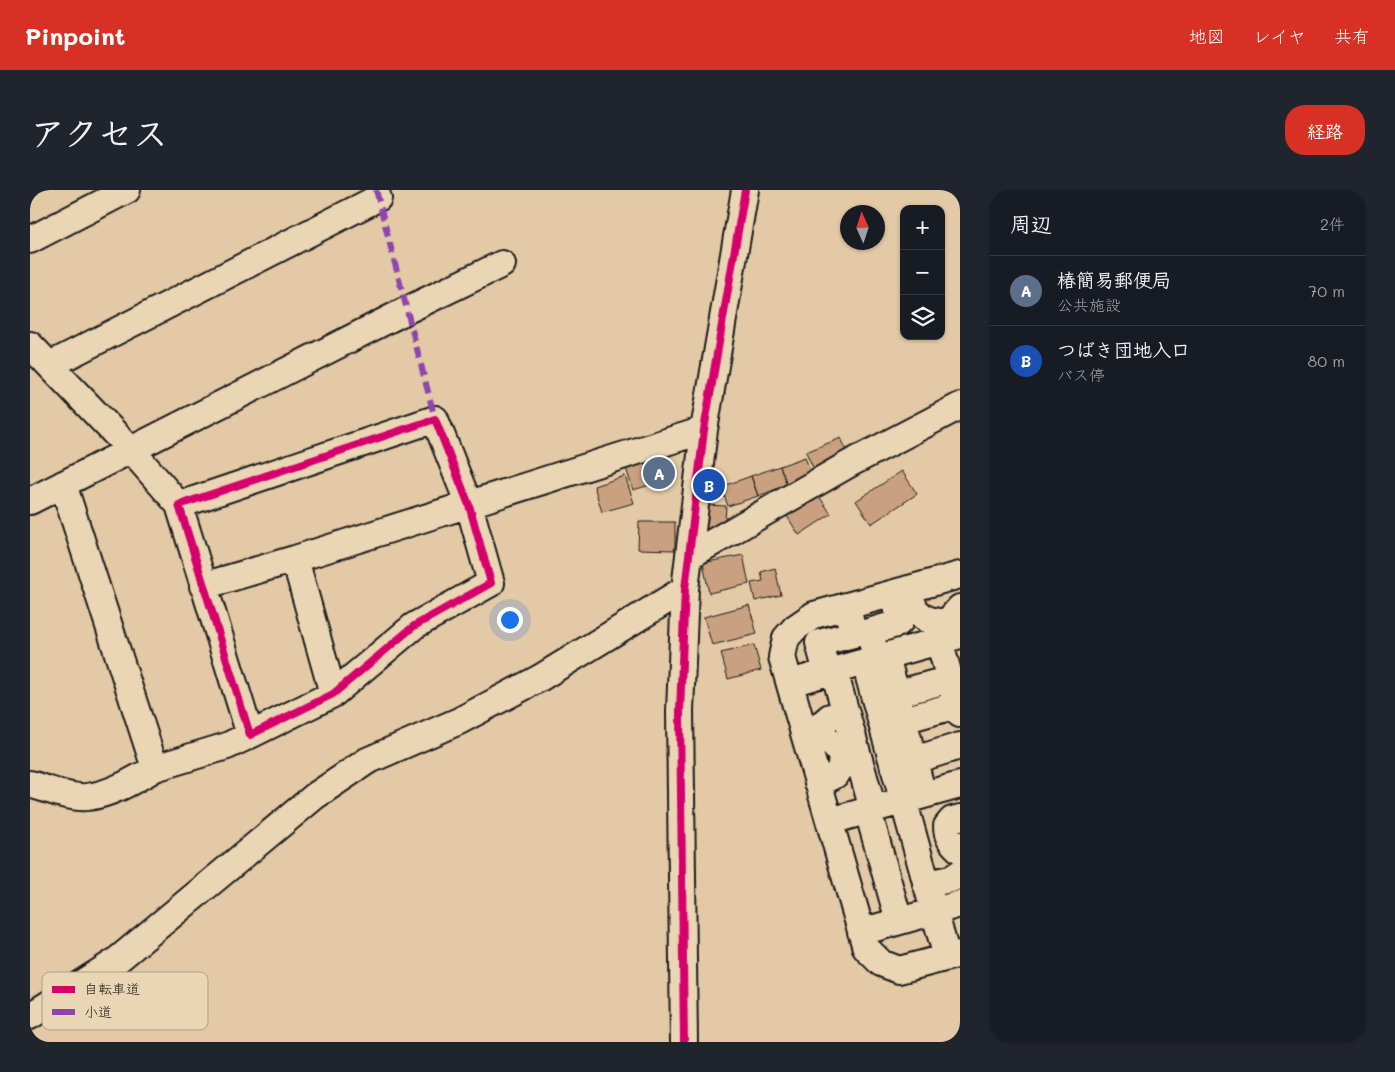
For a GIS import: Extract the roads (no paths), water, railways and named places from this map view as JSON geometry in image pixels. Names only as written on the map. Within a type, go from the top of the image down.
[{"type":"street","points":[[30,240],[127,190]]},
{"type":"street","points":[[684,1042],[680,711],[686,588],[704,430],[745,190]]},
{"type":"street","points":[[50,365],[378,198]]},
{"type":"street","points":[[30,501],[407,310],[502,264]]},
{"type":"street","points":[[30,345],[131,450],[179,505],[250,735]]},
{"type":"street","points":[[689,556],[850,464],[960,406]]},
{"type":"street","points":[[36,792],[86,797],[120,788],[155,768],[227,746],[333,694],[414,626],[491,583],[469,505],[434,419],[179,505]]},
{"type":"street","points":[[203,586],[469,505],[704,430]]},
{"type":"street","points":[[63,484],[155,768]]},
{"type":"street","points":[[295,559],[333,694]]},
{"type":"street","points":[[950,679],[927,726],[914,760],[913,798],[926,882],[934,912],[953,956],[900,970],[881,963],[866,948],[782,658],[786,638],[795,628],[814,615],[960,575]]},
{"type":"street","points":[[99,972],[115,962],[316,796],[367,761],[459,721],[540,678],[686,588]]},
{"type":"street","points":[[900,592],[915,610],[926,619],[938,622],[950,620],[960,608]]},
{"type":"street","points":[[900,592],[900,621],[869,632],[881,658],[927,726],[913,798]]},
{"type":"street","points":[[846,606],[854,634],[819,643],[846,713],[871,810],[877,843],[899,921]]},
{"type":"street","points":[[790,683],[950,638],[950,679],[959,713],[927,726]]},
{"type":"street","points":[[881,658],[870,668],[869,677],[913,798]]},
{"type":"street","points":[[818,783],[836,775],[841,767],[841,756],[837,748],[827,740],[822,730],[823,723],[830,718],[846,713]]},
{"type":"street","points":[[830,821],[913,798]]},
{"type":"street","points":[[960,818],[952,820],[947,826],[947,835],[951,842],[960,850]]},
{"type":"street","points":[[877,843],[890,842],[896,844],[900,850],[896,870],[899,880],[914,883],[926,882],[950,879],[960,873]]},
{"type":"street","points":[[840,859],[862,853],[870,881],[887,876]]},
{"type":"street","points":[[862,932],[960,904]]},
{"type":"street","points":[[30,1016],[42,1008]]},
{"type":"place","name":"椿簡易郵便局","points":[[659,473]]},
{"type":"place","name":"つばき団地入口","points":[[709,485]]}]
